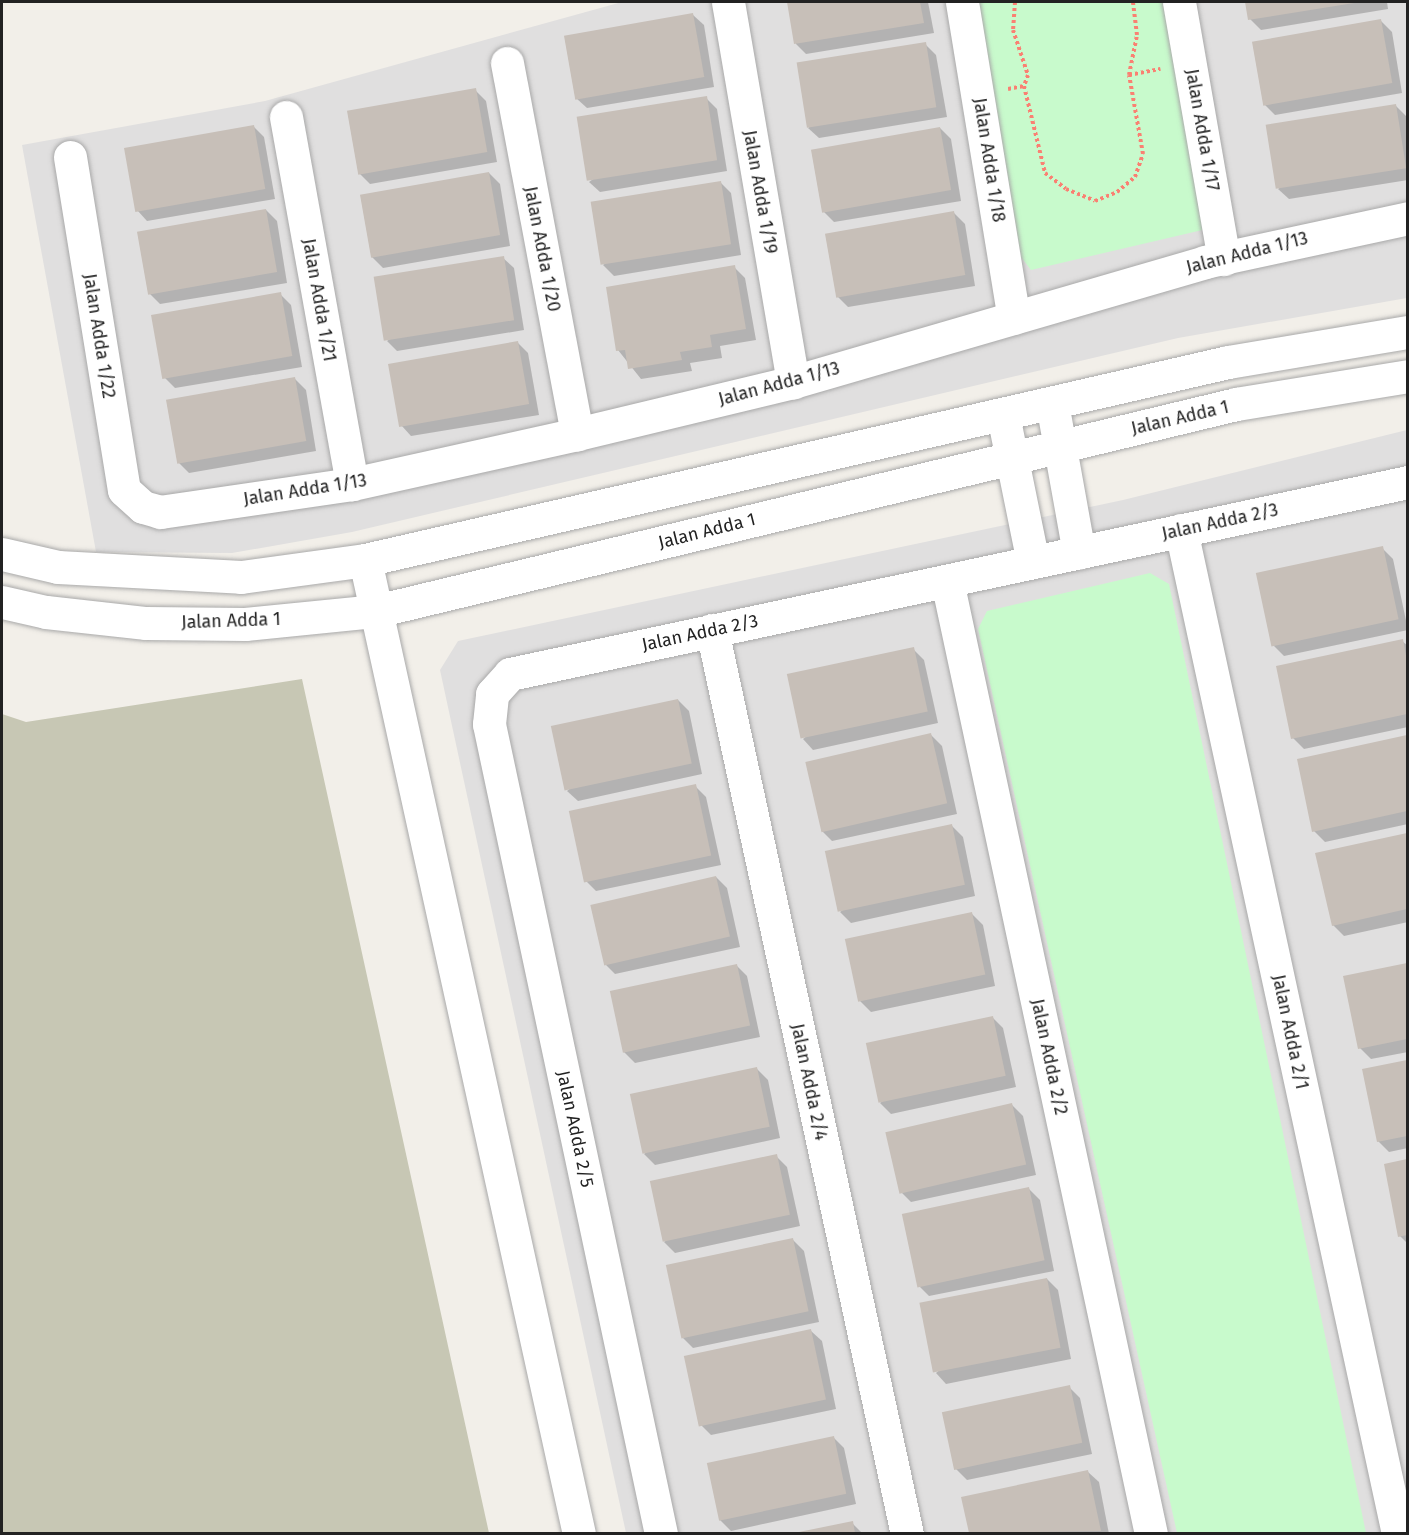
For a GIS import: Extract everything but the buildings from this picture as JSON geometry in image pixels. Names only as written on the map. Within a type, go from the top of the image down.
[{"type":"street","name":"Jalan Adda 1/19","points":[[728,2],[793,382]]},
{"type":"street","name":"Jalan Adda 1/18","points":[[962,2],[1014,318]]},
{"type":"street","name":"Jalan Adda 1/17","points":[[1179,2],[1224,259]]},
{"type":"street","name":"Jalan Adda 1/20","points":[[507,63],[577,434]]},
{"type":"street","name":"Jalan Adda 1/21","points":[[286,117],[352,484]]},
{"type":"street","name":"Jalan Adda 1/22","points":[[70,157],[124,490],[143,507]]},
{"type":"street","name":"Jalan Adda 1/13","points":[[143,507],[160,512],[352,484],[577,434],[793,382],[1295,240],[1407,218]]},
{"type":"street","points":[[2,554],[58,567],[241,577],[365,560],[1003,416],[1228,362],[1407,332]]},
{"type":"street","name":"Jalan Adda 1","points":[[2,602],[46,612],[146,623],[245,624],[376,611],[1236,404],[1407,376]]},
{"type":"street","points":[[1052,403],[1079,553]]},
{"type":"street","points":[[1003,416],[1033,562]]},
{"type":"street","name":"Jalan Adda 2/3","points":[[489,724],[492,694],[510,674],[1407,482]]},
{"type":"street","name":"Jalan Adda 2/1","points":[[1181,530],[1398,1533]]},
{"type":"street","points":[[365,560],[579,1533]]},
{"type":"street","name":"Jalan Adda 2/2","points":[[947,581],[1151,1533]]},
{"type":"street","name":"Jalan Adda 2/4","points":[[712,630],[907,1533]]},
{"type":"street","name":"Jalan Adda 2/5","points":[[489,724],[661,1533]]},
{"type":"path","points":[[1015,2],[1013,30],[1028,75],[1024,86],[1045,173],[1066,189],[1095,201],[1117,192],[1135,177],[1143,153],[1129,75],[1137,35],[1132,2]]},
{"type":"shaded area","points":[[622,2],[1407,2],[1407,298],[1178,338],[352,532],[232,553],[96,552],[22,145],[265,101]]},
{"type":"shaded area","points":[[1407,430],[1407,1533],[626,1533],[440,670],[458,641],[1123,500]]},
{"type":"shaded area","points":[[302,679],[489,1533],[2,1533],[2,714],[26,722]]},
{"type":"green space","points":[[979,2],[1172,2],[1211,228],[1031,270],[1021,257]]},
{"type":"green space","points":[[1150,573],[1169,584],[1366,1533],[1177,1533],[978,629],[987,611]]}]
